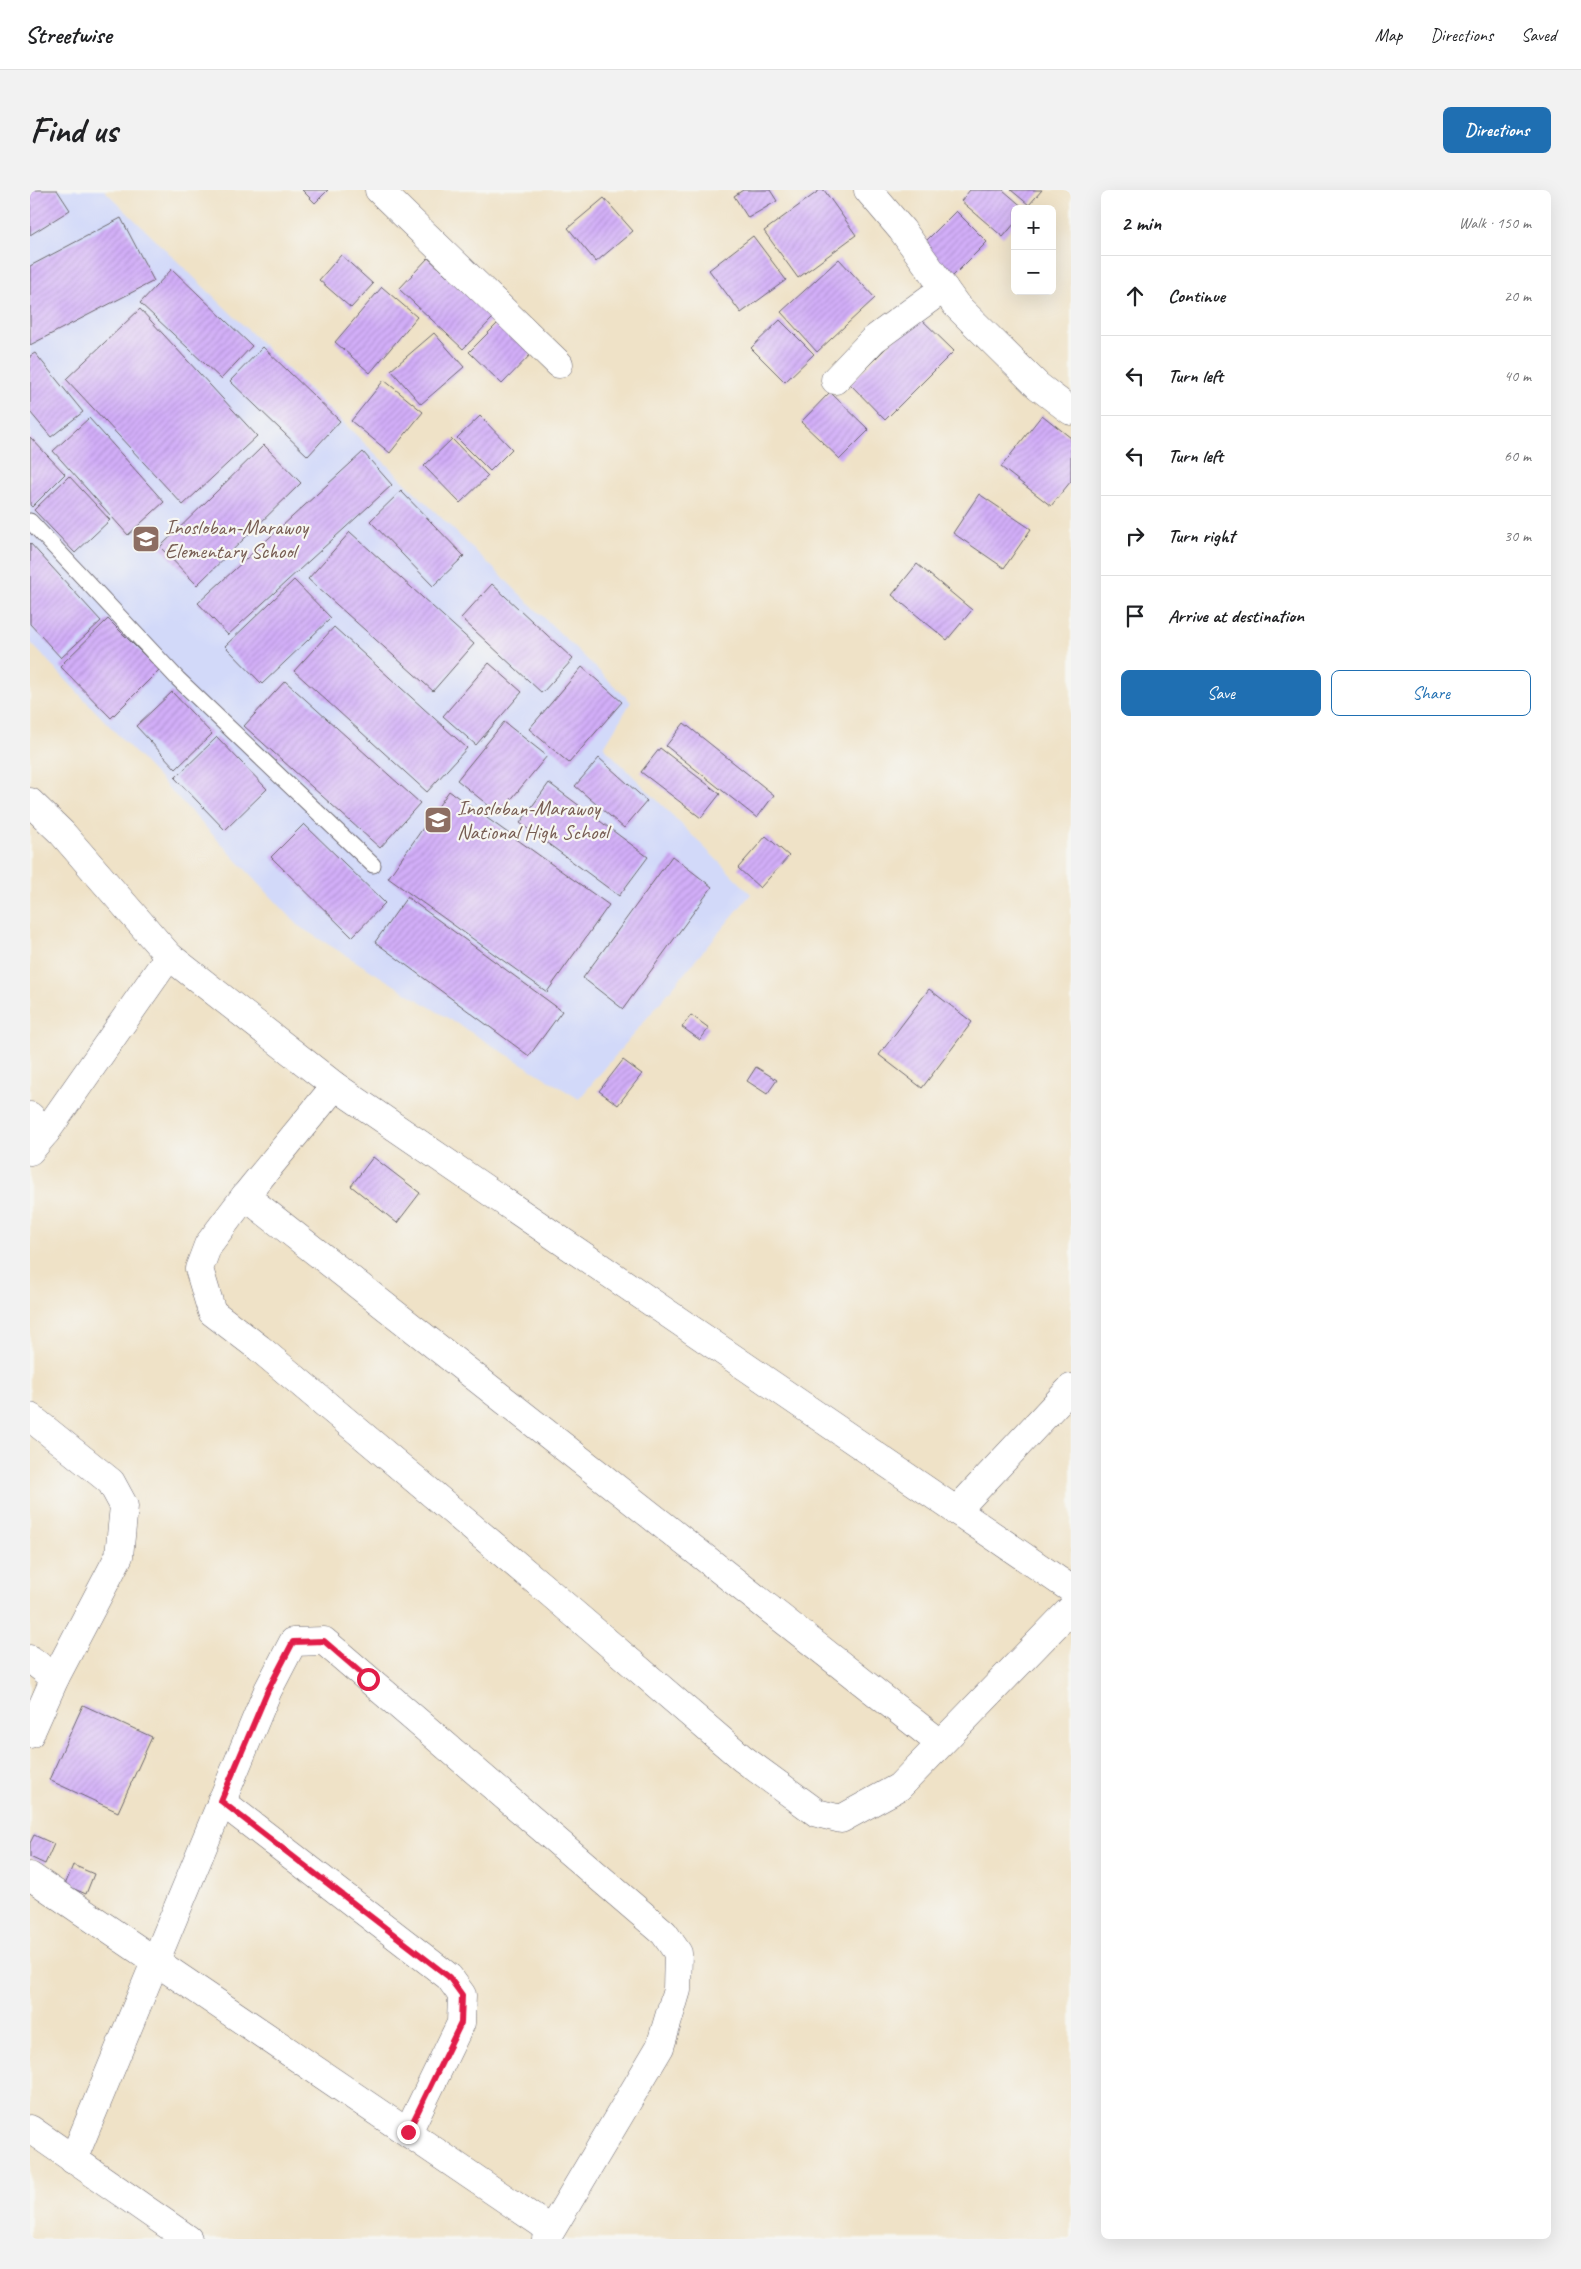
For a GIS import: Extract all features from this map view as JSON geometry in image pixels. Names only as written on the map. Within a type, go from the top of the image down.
[{"type":"street","points":[[379,190],[559,364]]},
{"type":"street","points":[[868,190],[902,230],[956,305],[1038,386],[1071,411]]},
{"type":"street","points":[[835,380],[873,340],[944,288]]},
{"type":"street","points":[[30,802],[62,833],[169,956],[335,1086],[1071,1589]]},
{"type":"street","points":[[35,1133],[169,956]]},
{"type":"street","points":[[335,1086],[245,1196],[208,1245],[200,1269],[212,1312],[259,1348],[742,1758],[818,1813],[840,1819],[899,1787],[1071,1609]]},
{"type":"street","points":[[245,1196],[940,1744]]},
{"type":"street","points":[[956,1511],[1071,1388]]},
{"type":"street","points":[[30,1417],[111,1482],[124,1506],[119,1556],[55,1678],[30,1734]]},
{"type":"street","points":[[30,1876],[156,1962],[408,2132],[549,2234],[660,2047],[678,1990],[678,1953],[664,1933],[324,1641],[293,1642],[268,1690],[221,1801],[156,1962],[73,2160]]},
{"type":"street","points":[[30,1659],[55,1678]]},
{"type":"street","points":[[221,1801],[449,1977],[462,1995],[461,2023],[408,2132]]},
{"type":"street","points":[[30,2129],[188,2239]]},
{"type":"lane","points":[[30,521],[178,679],[373,865]]},
{"type":"shaded area","name":"Inosloban-Marawoy National High School","points":[[30,190],[104,190],[631,702],[604,747],[751,894],[579,1099],[300,927],[30,642]]},
{"type":"building","points":[[30,190],[57,190],[70,210],[30,235]]},
{"type":"building","points":[[302,190],[328,190],[315,203]]},
{"type":"building","points":[[743,190],[770,190],[777,201],[748,218],[734,196]]},
{"type":"building","points":[[820,190],[824,190],[856,235],[798,278],[764,231]]},
{"type":"building","points":[[970,190],[1003,190],[1020,205],[1011,205],[1011,228],[1003,237],[961,201]]},
{"type":"building","points":[[1011,190],[1042,190],[1029,205]]},
{"type":"building","points":[[604,198],[633,231],[596,262],[568,228]]},
{"type":"building","points":[[956,211],[987,242],[951,278],[920,247]]},
{"type":"building","points":[[121,218],[154,281],[30,345],[30,266]]},
{"type":"building","points":[[753,236],[786,280],[741,313],[709,270]]},
{"type":"building","points":[[341,255],[373,284],[351,308],[319,280]]},
{"type":"building","points":[[428,258],[493,318],[463,349],[399,289]]},
{"type":"building","points":[[839,259],[875,298],[817,352],[781,312]]},
{"type":"building","points":[[172,269],[252,346],[221,379],[140,303]]},
{"type":"building","points":[[382,287],[417,317],[370,373],[335,342]]},
{"type":"building","points":[[140,309],[257,436],[183,505],[66,379]]},
{"type":"building","points":[[918,316],[954,351],[885,420],[850,384]]},
{"type":"building","points":[[503,318],[535,350],[502,384],[469,352]]},
{"type":"building","points":[[780,320],[814,354],[785,382],[751,348]]},
{"type":"building","points":[[434,333],[464,367],[421,404],[391,370]]},
{"type":"building","points":[[263,347],[340,421],[308,456],[230,381]]},
{"type":"building","points":[[35,353],[83,412],[51,437],[30,412],[30,356]]},
{"type":"building","points":[[384,380],[423,412],[390,453],[351,421]]},
{"type":"building","points":[[830,392],[869,430],[840,459],[801,422]]},
{"type":"building","points":[[1042,415],[1071,438],[1071,481],[1051,506],[1001,467]]},
{"type":"building","points":[[480,416],[512,449],[490,471],[457,438]]},
{"type":"building","points":[[89,418],[164,502],[128,535],[53,451]]},
{"type":"building","points":[[30,437],[65,474],[32,507],[30,505]]},
{"type":"building","points":[[452,439],[488,476],[460,503],[424,466]]},
{"type":"building","points":[[264,445],[301,483],[197,585],[160,547]]},
{"type":"building","points":[[363,452],[392,485],[228,635],[198,603]]},
{"type":"building","points":[[69,476],[110,520],[75,553],[34,510]]},
{"type":"building","points":[[401,491],[464,556],[433,586],[370,521]]},
{"type":"building","points":[[979,494],[1031,529],[1004,568],[953,533]]},
{"type":"building","points":[[350,532],[474,644],[433,691],[308,579]]},
{"type":"building","points":[[30,543],[101,621],[61,658],[30,624]]},
{"type":"building","points":[[917,564],[972,610],[947,640],[892,595]]},
{"type":"building","points":[[294,580],[331,618],[262,684],[225,646]]},
{"type":"building","points":[[492,584],[573,659],[542,693],[461,618]]},
{"type":"building","points":[[108,619],[159,670],[111,718],[60,666]]},
{"type":"building","points":[[334,627],[467,748],[427,792],[294,671]]},
{"type":"building","points":[[489,663],[522,692],[476,745],[443,716]]},
{"type":"building","points":[[582,667],[622,702],[569,763],[529,729]]},
{"type":"building","points":[[285,681],[420,803],[380,848],[244,726]]},
{"type":"building","points":[[172,692],[212,734],[176,769],[136,726]]},
{"type":"building","points":[[504,722],[547,756],[499,814],[457,780]]},
{"type":"building","points":[[684,723],[774,795],[757,818],[666,746]]},
{"type":"building","points":[[217,737],[267,789],[225,830],[175,778]]},
{"type":"building","points":[[660,748],[720,794],[701,818],[641,772]]},
{"type":"building","points":[[599,758],[647,801],[624,828],[575,786]]},
{"type":"building","points":[[549,783],[648,857],[619,896],[520,823]]},
{"type":"building","points":[[449,791],[609,905],[547,992],[388,878]]},
{"type":"building","points":[[304,824],[385,903],[352,937],[271,857]]},
{"type":"building","points":[[766,836],[789,856],[760,888],[738,868]]},
{"type":"building","points":[[672,856],[712,887],[623,1009],[583,978]]},
{"type":"building","points":[[407,897],[562,1011],[529,1056],[375,942]]},
{"type":"building","points":[[929,989],[972,1022],[922,1088],[879,1055]]},
{"type":"building","points":[[691,1015],[709,1028],[700,1040],[682,1027]]},
{"type":"building","points":[[623,1060],[642,1074],[618,1105],[599,1091]]},
{"type":"building","points":[[756,1067],[777,1080],[767,1094],[747,1081]]},
{"type":"building","points":[[373,1157],[420,1193],[397,1223],[351,1186]]},
{"type":"building","points":[[83,1705],[152,1737],[118,1812],[49,1780]]},
{"type":"building","points":[[34,1835],[54,1844],[45,1864],[30,1857],[30,1843]]},
{"type":"building","points":[[73,1865],[94,1874],[86,1894],[65,1885]]},
{"type":"place","name":"Inosloban-Marawoy Elementary School","points":[[146,539]]},
{"type":"place","name":"Inosloban-Marawoy National High School","points":[[438,820]]},
{"type":"route","points":[[368,1679],[324,1641],[293,1642],[268,1690],[221,1801],[449,1977],[462,1995],[461,2023],[408,2132]]}]
